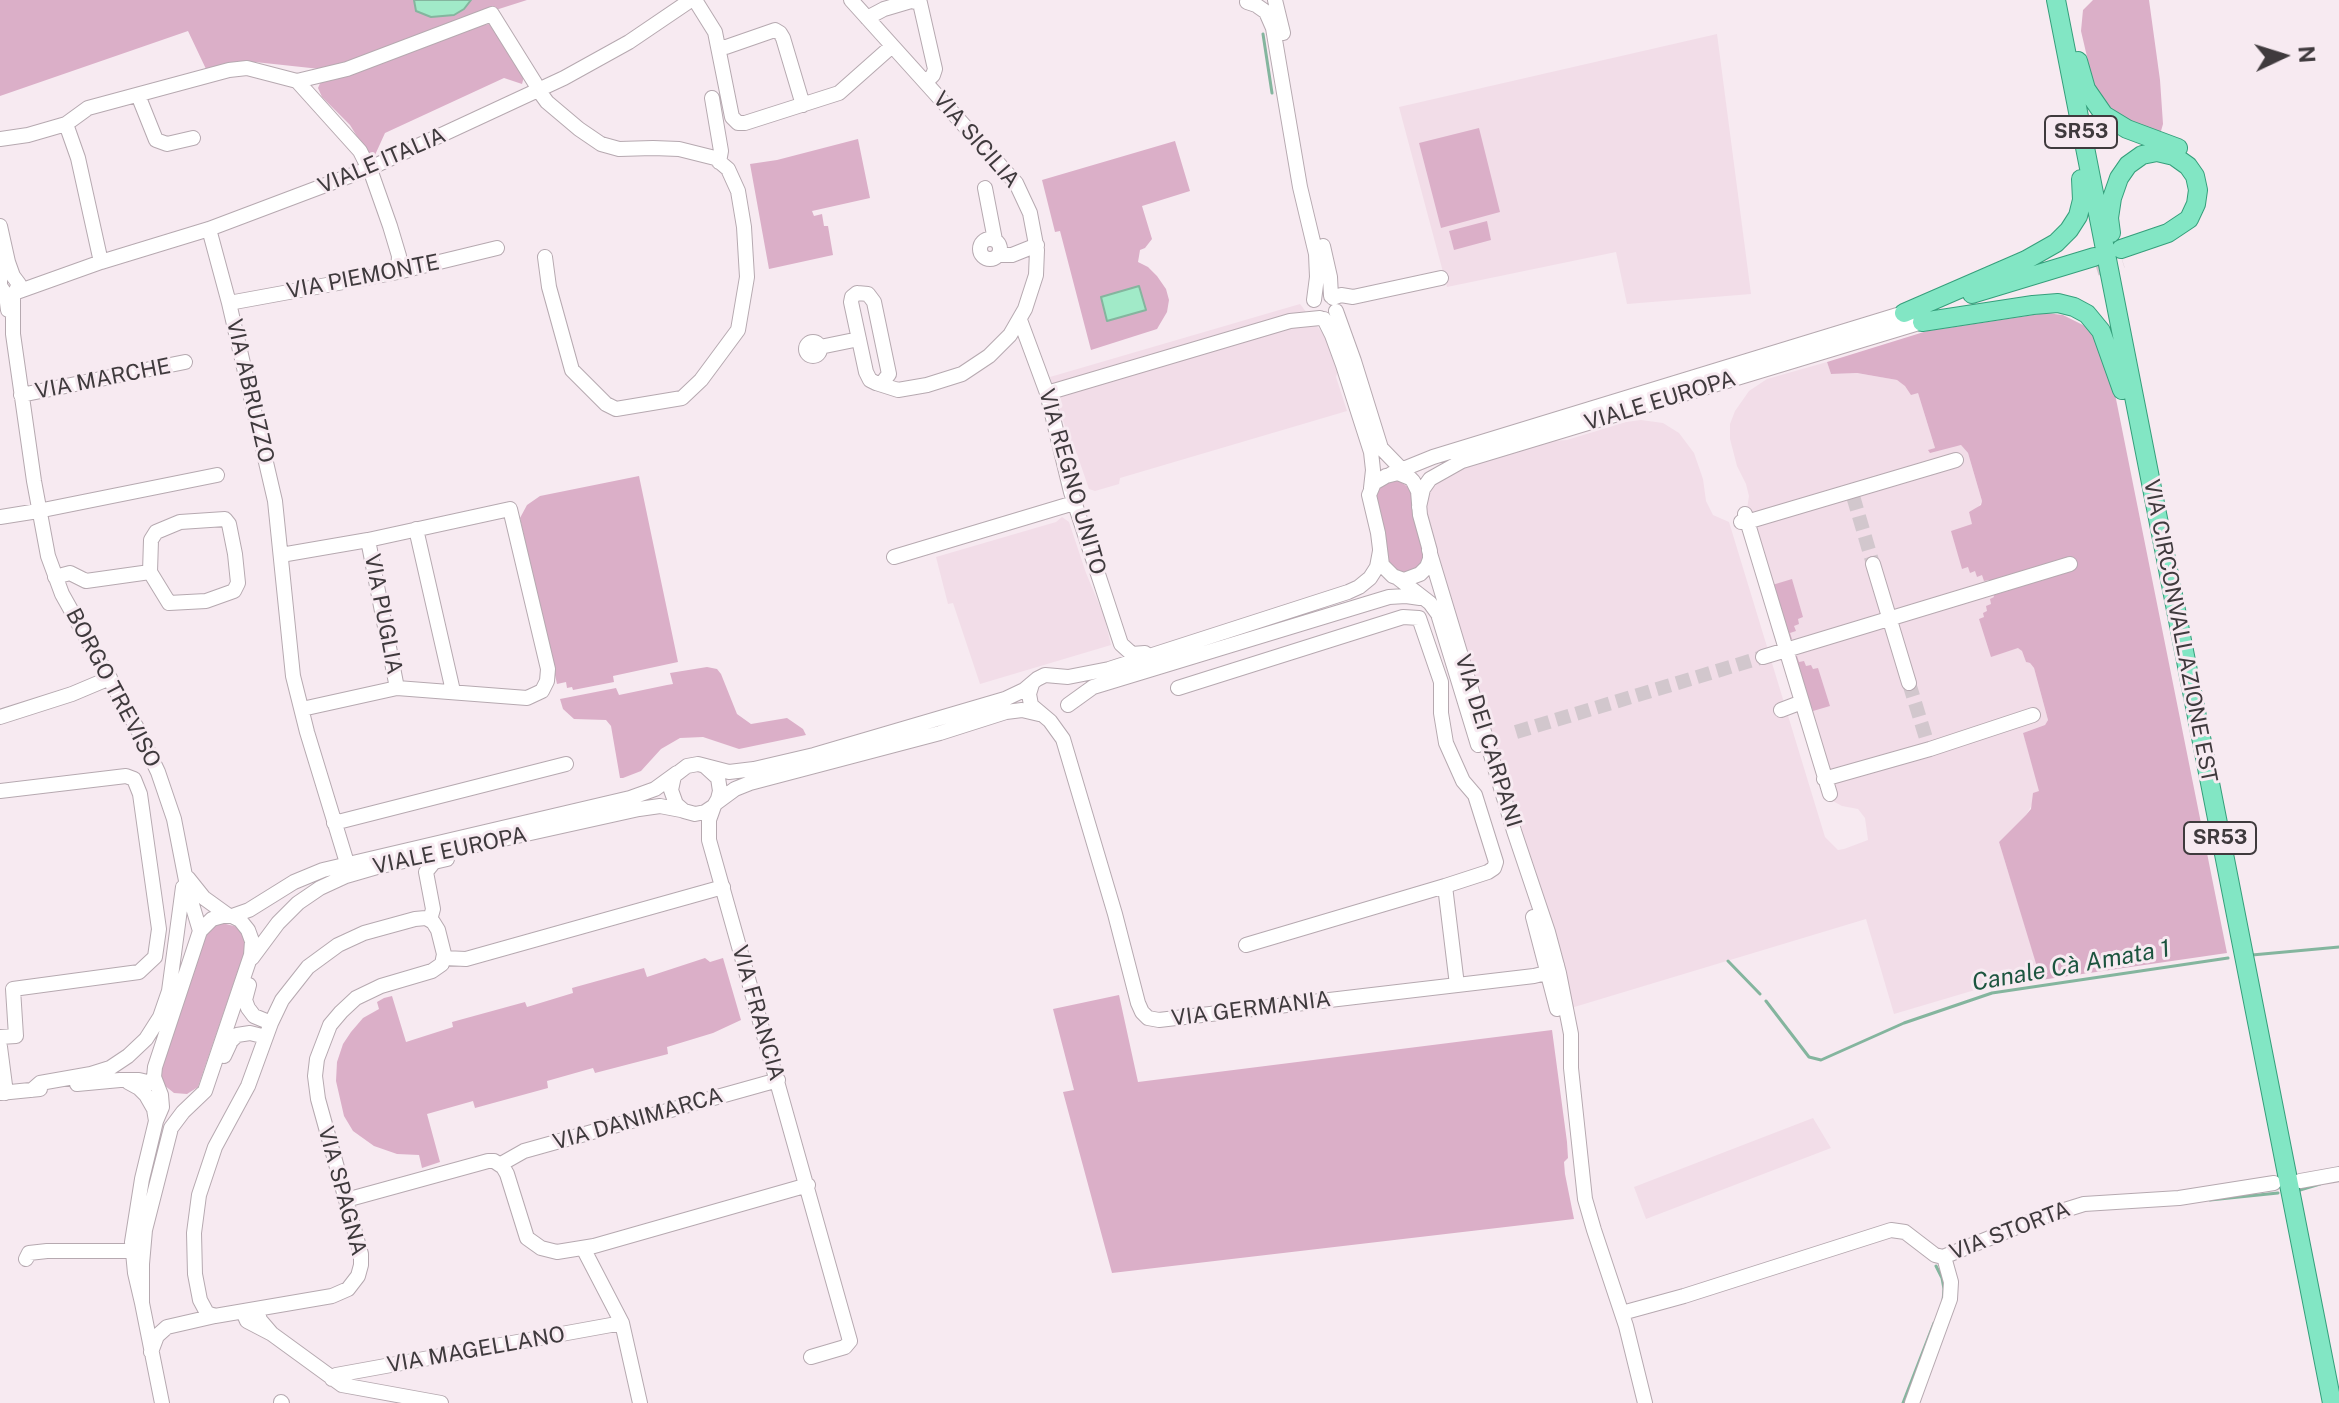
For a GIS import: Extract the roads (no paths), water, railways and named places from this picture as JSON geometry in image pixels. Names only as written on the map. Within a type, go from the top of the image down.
[{"type":"main road","name":"VIA CIRCONVALLAZIONE EST","points":[[2056,0],[2332,1403]]},
{"type":"main road","points":[[2062,0],[2083,81],[2098,108],[2113,122],[2188,153],[2198,162],[2207,181],[2206,207],[2189,234],[2173,242],[2121,254],[2178,228],[2191,217],[2198,187],[2191,169],[2174,156],[2161,153],[2142,155],[2124,170],[2112,198],[2109,225],[2129,333],[2131,382]]},
{"type":"main road","points":[[1904,313],[2039,253],[2061,239],[2076,220],[2081,206],[2082,187],[2068,106],[2060,22]]},
{"type":"main road","points":[[1904,313],[2095,262],[1922,322]]},
{"type":"main road","points":[[1922,322],[2052,303],[2068,305],[2087,314],[2101,331],[2109,351],[2131,430],[2153,492]]},
{"type":"street","points":[[693,0],[715,32],[732,117],[738,123],[839,93],[892,46]]},
{"type":"street","name":"VIALE ITALIA","points":[[7,286],[54,277],[209,229],[368,169],[629,42],[693,0]]},
{"type":"street","name":"VIA SICILIA","points":[[851,0],[1016,183],[1030,213],[1037,245],[1033,289],[1020,320],[1001,345],[972,368],[946,380],[894,390],[876,383]]},
{"type":"street","points":[[1275,0],[1281,22],[1294,131],[1330,277],[1330,308],[1340,355],[1371,452],[1370,501],[1380,551]]},
{"type":"street","points":[[867,18],[911,1],[920,3],[935,69],[926,82]]},
{"type":"street","points":[[1247,1],[1261,8],[1271,21],[1316,254],[1317,277],[1313,302]]},
{"type":"street","points":[[0,139],[66,124],[88,108],[229,70],[247,68],[297,81],[347,69],[492,14],[547,102],[601,144],[619,149],[679,149],[715,158],[728,169],[738,191],[744,227],[747,277],[738,330],[701,380],[682,398],[616,409],[606,404],[572,370],[549,287],[545,257]]},
{"type":"street","points":[[718,47],[775,30],[780,33],[803,105]]},
{"type":"street","points":[[297,81],[360,151],[380,196],[399,256],[398,272]]},
{"type":"street","points":[[138,95],[156,140],[167,144],[193,138]]},
{"type":"street","points":[[712,98],[721,151],[719,162]]},
{"type":"street","points":[[66,124],[78,158],[101,262]]},
{"type":"street","points":[[985,188],[1002,250],[1037,267]]},
{"type":"street","name":"BORGO TREVISO","points":[[0,226],[7,286]]},
{"type":"street","name":"VIA ABRUZZO","points":[[209,229],[272,485],[293,676],[347,863]]},
{"type":"street","name":"BORGO TREVISO","points":[[1,233],[0,256],[13,299],[21,395],[44,539],[55,577],[70,609],[146,745],[164,789],[200,931]]},
{"type":"street","points":[[1002,250],[1037,245]]},
{"type":"street","name":"VIA PIEMONTE","points":[[229,303],[398,272],[497,248]]},
{"type":"street","points":[[1047,393],[1330,308],[1341,295],[1353,297],[1441,278]]},
{"type":"street","points":[[864,292],[874,302],[888,369],[887,380],[876,383],[867,375],[851,300],[855,294],[864,292]]},
{"type":"street","points":[[1290,321],[1321,295],[1354,361],[1375,433],[1385,454],[1401,474]]},
{"type":"street","name":"VIALE EUROPA","points":[[1371,488],[1378,480],[1401,474],[1433,457],[1904,313]]},
{"type":"street","name":"VIA REGNO UNITO","points":[[1020,320],[1047,393],[1074,503],[1121,644]]},
{"type":"street","name":"VIALE EUROPA","points":[[1419,507],[1423,489],[1430,479],[1476,456],[1922,322]]},
{"type":"street","points":[[820,347],[859,339]]},
{"type":"street","name":"VIA MARCHE","points":[[21,395],[185,362]]},
{"type":"street","points":[[888,369],[896,380],[914,387]]},
{"type":"street","points":[[1385,454],[1402,462],[1433,457]]},
{"type":"street","points":[[1830,794],[1744,519],[1956,460]]},
{"type":"street","name":"VIA DEI CARPANI","points":[[1401,474],[1418,490],[1429,550],[1548,932],[1551,968],[1571,1068],[1587,1205],[1622,1313],[1645,1403]]},
{"type":"street","points":[[0,517],[217,475]]},
{"type":"street","points":[[894,557],[1074,503]]},
{"type":"street","points":[[281,555],[368,540],[510,509],[548,669],[542,691],[516,699],[397,688],[302,709]]},
{"type":"street","points":[[225,519],[229,524],[238,583],[234,591],[206,601],[169,603],[150,572],[151,540],[156,532],[180,522],[225,519]]},
{"type":"street","points":[[416,529],[453,691]]},
{"type":"street","name":"VIA PUGLIA","points":[[368,540],[397,688]]},
{"type":"street","points":[[1406,580],[1422,573],[1428,565],[1429,550]]},
{"type":"street","name":"VIALE EUROPA","points":[[200,931],[212,919],[247,911],[304,877],[347,863],[630,798],[655,789],[690,765],[724,772],[745,771],[814,755],[1005,699],[1043,675],[1081,675],[1149,656],[1359,587],[1375,571],[1380,551]]},
{"type":"street","name":"VIA DEI CARPANI","points":[[1380,551],[1384,568],[1406,580],[1436,611],[1441,622],[1518,873],[1568,1019],[1571,1068]]},
{"type":"street","points":[[1873,564],[1909,683]]},
{"type":"street","points":[[1763,657],[2070,564]]},
{"type":"street","points":[[55,577],[70,573],[86,581],[150,572]]},
{"type":"street","name":"VIALE EUROPA","points":[[1389,597],[1406,580]]},
{"type":"street","name":"VIALE EUROPA","points":[[248,963],[284,916],[310,894],[346,876],[655,806],[702,813],[735,789],[750,783],[940,733],[1010,711],[1057,715],[1093,687],[1389,597],[1410,596],[1427,601]]},
{"type":"street","points":[[1178,688],[1392,620],[1408,616],[1419,618],[1441,682],[1441,713],[1446,743],[1463,781],[1475,795],[1496,862],[1488,872],[1246,945]]},
{"type":"street","points":[[1121,644],[1138,655],[1218,632]]},
{"type":"street","points":[[1081,675],[1113,662],[1121,644]]},
{"type":"street","points":[[1058,676],[1069,690],[1067,705]]},
{"type":"street","points":[[0,717],[110,678]]},
{"type":"street","points":[[1032,684],[1030,701],[1034,709],[1043,715]]},
{"type":"street","points":[[1781,710],[1802,702]]},
{"type":"street","name":"VIA GERMANIA","points":[[1063,739],[1067,705]]},
{"type":"street","name":"VIA GERMANIA","points":[[1043,715],[1063,739],[1138,1003],[1148,1018],[1159,1020],[1457,985],[1551,968]]},
{"type":"street","points":[[1824,779],[1930,751],[2033,715]]},
{"type":"street","points":[[334,823],[566,764]]},
{"type":"street","points":[[706,767],[719,782],[715,804]]},
{"type":"street","points":[[677,773],[671,783],[671,794],[676,804],[686,812]]},
{"type":"street","points":[[0,791],[126,776],[136,781],[159,929],[155,957],[139,972],[13,989],[16,1036],[0,1037]]},
{"type":"street","points":[[140,794],[164,789]]},
{"type":"street","name":"VIA FRANCIA","points":[[715,804],[709,820],[709,840],[850,1341],[845,1347],[811,1357]]},
{"type":"street","name":"VIA FRANCIA","points":[[686,812],[709,840]]},
{"type":"street","points":[[430,920],[433,909],[426,874],[432,864],[492,849],[529,834]]},
{"type":"street","points":[[32,1090],[40,1083],[110,1068],[133,1053],[151,1032],[163,1010],[171,982],[184,866]]},
{"type":"street","name":"BORGO TREVISO","points":[[184,866],[194,888],[230,916]]},
{"type":"street","name":"VIA DEI CARPANI","points":[[1518,873],[1527,883],[1543,932],[1548,932]]},
{"type":"street","points":[[1445,886],[1457,985]]},
{"type":"street","points":[[215,1316],[202,1307],[196,1282],[194,1233],[199,1195],[215,1147],[248,1086],[268,1030],[288,990],[302,973],[338,945],[359,935],[415,919],[430,920],[438,930],[444,958],[466,959],[723,887]]},
{"type":"street","points":[[210,903],[231,908],[255,904]]},
{"type":"street","points":[[0,1047],[3,1093],[120,1080],[143,1081],[157,1086],[174,1101],[184,1102],[200,1095],[253,946],[243,922],[230,916]]},
{"type":"street","points":[[268,1030],[248,1008],[245,1000],[259,957],[273,929]]},
{"type":"street","points":[[162,1403],[142,1303],[135,1219],[156,1121],[162,1107],[155,1067],[200,931]]},
{"type":"street","name":"VIA SPAGNA","points":[[151,1352],[157,1336],[167,1327],[332,1296],[352,1285],[360,1273],[361,1258],[317,1093],[315,1070],[323,1039],[334,1021],[356,998],[381,986],[435,969],[444,958]]},
{"type":"street","points":[[248,963],[249,985]]},
{"type":"street","points":[[72,1085],[128,1063],[153,1042],[169,1020]]},
{"type":"street","points":[[138,1250],[169,1136],[178,1118],[214,1081],[232,1039],[237,1035],[268,1030]]},
{"type":"street","points":[[120,1080],[136,1086],[146,1095],[154,1109],[156,1121]]},
{"type":"street","name":"VIA DANIMARCA","points":[[346,1200],[488,1161],[501,1164],[524,1151],[778,1080]]},
{"type":"street","points":[[501,1164],[507,1174],[525,1234],[532,1243],[552,1252],[589,1247],[808,1185]]},
{"type":"street","points":[[2300,1181],[2339,1174]]},
{"type":"street","name":"VIA STORTA","points":[[1622,1313],[1891,1230],[1905,1232],[1937,1256],[1944,1257],[2039,1218],[2084,1204],[2179,1198],[2274,1183]]},
{"type":"street","points":[[589,1247],[622,1323],[640,1403]]},
{"type":"street","points":[[26,1259],[29,1253],[47,1251],[138,1250]]},
{"type":"street","points":[[1912,1403],[1950,1299],[1951,1282],[1944,1257]]},
{"type":"street","points":[[250,1310],[247,1321],[272,1334],[332,1379],[350,1387],[441,1403]]},
{"type":"street","name":"VIA MAGELLANO","points":[[332,1379],[337,1375],[622,1323]]},
{"type":"waterway","points":[[1263,34],[1272,93]]},
{"type":"waterway","name":"Canale Cà Amata 1","points":[[2252,955],[2339,947]]},
{"type":"waterway","name":"Canale Cà Amata 1","points":[[1766,1001],[1809,1057],[1821,1060],[1904,1023],[1992,993],[2228,958]]},
{"type":"waterway","name":"Canale Cà Amata 1","points":[[1728,961],[1760,994]]},
{"type":"waterway","points":[[2300,1190],[2320,1184]]},
{"type":"waterway","points":[[2210,1200],[2278,1193]]},
{"type":"waterway","points":[[1936,1266],[1942,1278],[1943,1301]]},
{"type":"waterway","points":[[1903,1403],[1934,1323]]},
{"type":"tunnel","points":[[2096,267],[2122,259]]},
{"type":"tunnel","points":[[1853,496],[1873,564]]},
{"type":"tunnel","points":[[1516,732],[1763,657]]},
{"type":"tunnel","points":[[1909,683],[1929,748]]}]
